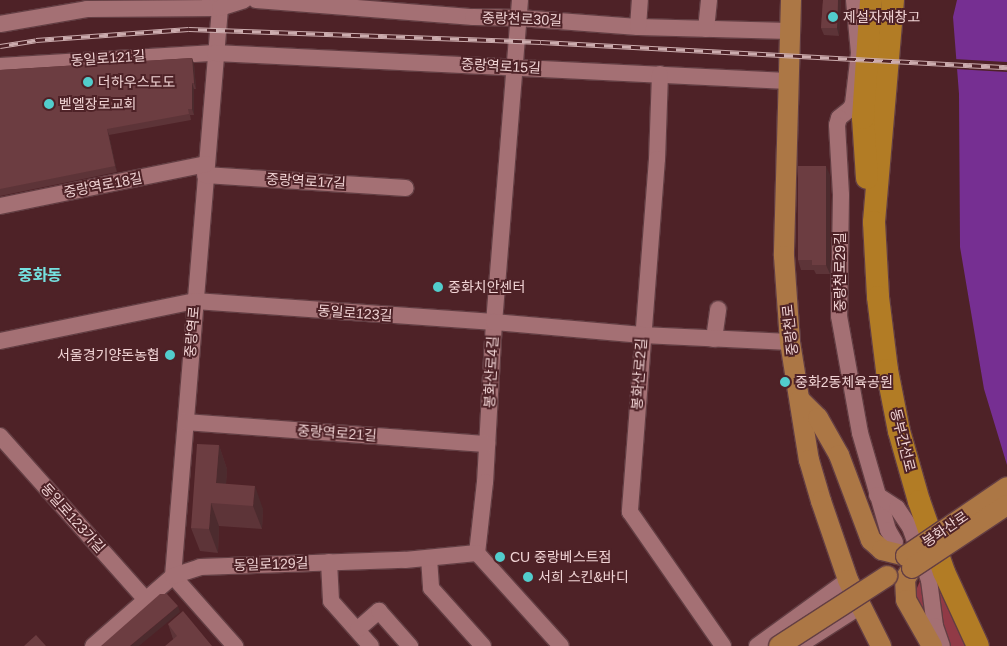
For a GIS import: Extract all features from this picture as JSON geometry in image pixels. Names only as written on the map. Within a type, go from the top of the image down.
[{"type":"highway","name":"동부간선로","points":[[871,0],[863,118],[865,166],[874,222],[878,297],[887,370],[899,431],[919,500],[944,572],[978,646]]},
{"type":"highway","name":"동부간선로","points":[[874,222],[894,0]]},
{"type":"main road","name":"중랑천로","points":[[791,0],[784,256],[790,342],[809,460],[848,580],[859,607],[881,646]]},
{"type":"main road","points":[[800,400],[818,418],[837,450],[870,540],[882,550],[904,555],[906,600],[932,646]]},
{"type":"main road","name":"봉화산로","points":[[778,646],[887,576],[904,555],[1007,487]]},
{"type":"main road","name":"봉화산로","points":[[904,555],[1007,505]]},
{"type":"street","points":[[0,24],[88,9],[215,4],[244,0]]},
{"type":"street","name":"중랑천로30길","points":[[256,0],[473,17],[519,18],[638,27],[789,31]]},
{"type":"street","name":"봉화산로4길","points":[[477,553],[487,444],[494,322],[520,0]]},
{"type":"street","points":[[638,27],[640,0]]},
{"type":"street","points":[[706,30],[709,0]]},
{"type":"street","name":"중랑천로29길","points":[[854,0],[859,48],[853,104],[840,118],[837,125],[841,194],[839,311],[855,413],[889,534],[904,555]]},
{"type":"street","name":"중랑역로","points":[[173,576],[215,53],[215,4]]},
{"type":"street","name":"동일로121길","points":[[0,66],[215,53]]},
{"type":"street","name":"중랑역로15길","points":[[215,53],[788,81]]},
{"type":"street","name":"봉화산로2길","points":[[660,74],[656,168],[630,512],[723,646]]},
{"type":"street","name":"중랑역로17길","points":[[206,169],[406,188]]},
{"type":"street","name":"중랑역로18길","points":[[0,206],[206,169]]},
{"type":"street","name":"동일로123길","points":[[0,341],[195,301],[494,322],[642,335],[790,342]]},
{"type":"street","points":[[714,339],[718,309]]},
{"type":"street","name":"중랑역로21길","points":[[186,422],[487,444]]},
{"type":"street","name":"동일로123가길","points":[[0,436],[146,600]]},
{"type":"street","points":[[877,495],[897,508],[910,527],[929,580],[935,626],[942,646]]},
{"type":"street","points":[[477,553],[560,646]]},
{"type":"street","name":"동일로129길","points":[[94,646],[173,576],[200,567],[429,558],[477,553]]},
{"type":"street","points":[[429,558],[431,588],[483,646]]},
{"type":"street","points":[[329,562],[331,601],[358,629],[371,646]]},
{"type":"street","points":[[173,576],[235,646]]},
{"type":"street","points":[[757,646],[848,580]]},
{"type":"street","points":[[798,646],[859,607]]},
{"type":"street","points":[[358,629],[379,611],[410,646]]},
{"type":"shaded area","points":[[957,0],[1007,0],[1007,465],[984,389],[960,247],[959,94],[953,17]]},
{"type":"shaded area","points":[[931,575],[967,646],[938,646],[913,597],[920,581]]},
{"type":"pier","points":[[954,59],[1007,62],[1007,72],[955,69]]},
{"type":"building","name":"제설자재창고","points":[[823,0],[838,0],[837,28],[821,28]]},
{"type":"building","points":[[192,58],[194,83],[192,83],[192,109],[188,109],[189,114],[107,129],[115,166],[0,189],[0,70]]},
{"type":"building","points":[[798,166],[826,166],[826,265],[812,265],[812,260],[798,260]]},
{"type":"building","points":[[197,444],[219,445],[216,483],[255,486],[253,506],[211,503],[209,529],[191,528]]},
{"type":"building","points":[[160,594],[167,594],[178,606],[130,646],[101,646]]},
{"type":"building","points":[[183,611],[212,646],[165,646],[177,636],[168,624]]},
{"type":"building","points":[[36,635],[46,646],[24,646]]},
{"type":"railway","points":[[0,46],[36,40],[189,29],[541,42],[1007,67]]},
{"type":"place","name":"제설자재창고","points":[[833,17]]},
{"type":"place","name":"더하우스도도","points":[[88,82]]},
{"type":"place","name":"벧엘장로교회","points":[[49,104]]},
{"type":"place","name":"중화치안센터","points":[[438,287]]},
{"type":"place","name":"서울경기양돈농협","points":[[170,355]]},
{"type":"place","name":"중화2동체육공원","points":[[785,382]]},
{"type":"place","name":"CU 중랑베스트점","points":[[500,557]]},
{"type":"place","name":"서희 스킨&바디","points":[[528,577]]},
{"type":"district","name":"중화동","points":[[40,276]]}]
